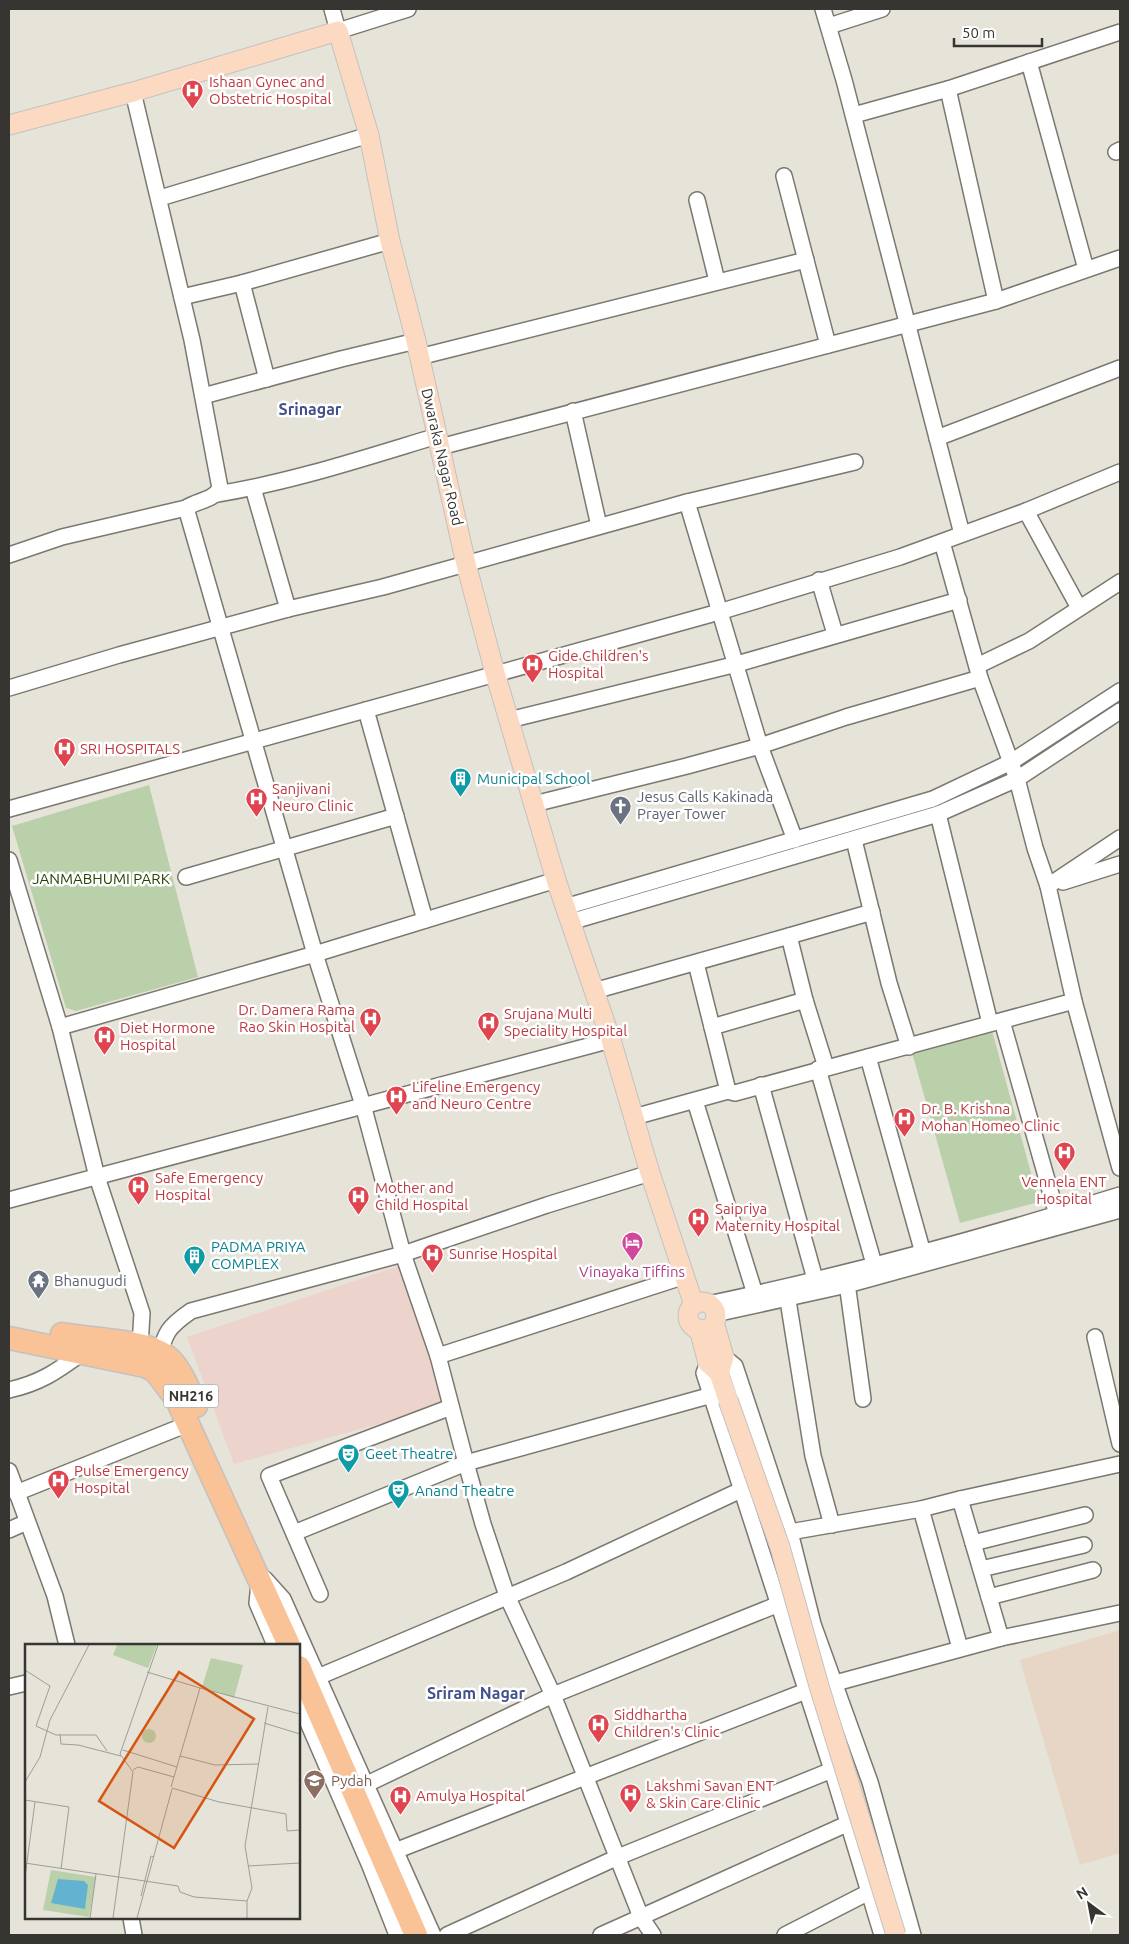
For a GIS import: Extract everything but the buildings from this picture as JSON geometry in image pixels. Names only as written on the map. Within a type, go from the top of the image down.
[{"type":"highway","points":[[9,1322],[152,1356]]},
{"type":"highway","name":"NH216","points":[[9,1338],[145,1366],[152,1356]]},
{"type":"highway","name":"NH216","points":[[152,1356],[177,1400],[289,1644]]},
{"type":"highway","name":"NH216","points":[[152,1356],[174,1363],[190,1393],[254,1546],[265,1589]]},
{"type":"highway","points":[[308,1672],[416,1935]]},
{"type":"main road","points":[[9,126],[133,92],[338,31]]},
{"type":"main road","name":"Dwaraka Nagar Road","points":[[338,31],[369,135],[390,241],[418,349],[466,564],[495,673],[556,880],[611,1040],[650,1174],[685,1276],[706,1315],[717,1364],[720,1397],[780,1547],[819,1686],[896,1935]]},
{"type":"street","points":[[332,9],[338,31],[408,9]]},
{"type":"street","points":[[823,9],[854,114],[962,534]]},
{"type":"street","points":[[829,26],[882,9]]},
{"type":"street","points":[[854,114],[948,89],[1120,32]]},
{"type":"street","points":[[1029,62],[1086,269]]},
{"type":"street","points":[[948,89],[996,301]]},
{"type":"street","points":[[133,92],[160,198],[203,396],[220,488],[217,494]]},
{"type":"street","points":[[160,198],[369,135]]},
{"type":"street","points":[[784,176],[828,344]]},
{"type":"street","points":[[697,200],[718,281]]},
{"type":"street","points":[[182,297],[242,283],[390,241]]},
{"type":"street","points":[[9,555],[62,538],[186,508],[217,494],[253,488],[439,441],[573,411],[996,301],[1120,258]]},
{"type":"street","points":[[203,396],[267,379],[418,349],[806,260]]},
{"type":"street","points":[[242,283],[267,379]]},
{"type":"street","points":[[937,438],[1120,368]]},
{"type":"street","points":[[573,411],[599,526]]},
{"type":"street","points":[[9,688],[288,609],[383,588],[687,502],[855,462]]},
{"type":"street","points":[[9,809],[720,612],[942,542],[1026,511],[1120,472]]},
{"type":"street","points":[[253,488],[288,609]]},
{"type":"street","points":[[687,502],[760,746],[794,840]]},
{"type":"street","points":[[186,508],[222,627],[284,849],[362,1105],[403,1254],[438,1356],[483,1524],[507,1596],[553,1695],[641,1917],[653,1935]]},
{"type":"street","points":[[1026,511],[1079,608]]},
{"type":"street","points":[[942,542],[979,672],[1018,779],[1035,848],[1048,886],[1074,1001],[1120,1168]]},
{"type":"street","points":[[820,580],[835,634]]},
{"type":"street","points":[[534,804],[760,746],[979,672],[1120,582]]},
{"type":"street","points":[[509,720],[737,664],[835,634],[959,600]]},
{"type":"street","points":[[567,915],[794,840],[933,799],[1011,762],[1120,692]]},
{"type":"street","points":[[366,710],[425,920]]},
{"type":"street","points":[[567,915],[854,840],[938,814],[1018,779],[1120,712]]},
{"type":"street","points":[[938,814],[996,1022],[1057,1215]]},
{"type":"street","points":[[186,877],[396,816]]},
{"type":"street","points":[[1048,886],[1120,838]]},
{"type":"street","points":[[854,840],[889,983],[909,1047]]},
{"type":"street","points":[[9,860],[60,1027],[97,1177],[142,1313],[152,1356]]},
{"type":"street","points":[[1048,886],[1120,864]]},
{"type":"street","points":[[60,1027],[315,954],[556,880]]},
{"type":"street","points":[[594,991],[872,912]]},
{"type":"street","points":[[790,936],[822,1068],[874,1264]]},
{"type":"street","points":[[696,963],[728,1091]]},
{"type":"street","points":[[712,1027],[805,1000]]},
{"type":"street","points":[[634,1117],[728,1091],[736,1093],[822,1068],[909,1047],[1074,1001]]},
{"type":"street","points":[[9,1200],[611,1040]]},
{"type":"street","points":[[868,1057],[923,1252]]},
{"type":"street","points":[[761,1085],[815,1279]]},
{"type":"street","points":[[695,1101],[755,1294]]},
{"type":"street","points":[[152,1356],[164,1335],[191,1310],[403,1254],[547,1205],[650,1174]]},
{"type":"street","points":[[706,1315],[755,1294],[787,1292],[815,1279],[846,1278],[874,1264],[1057,1215],[1120,1195]]},
{"type":"street","points":[[706,1315],[787,1292],[1120,1210]]},
{"type":"street","points":[[438,1356],[685,1276]]},
{"type":"street","points":[[846,1278],[863,1399]]},
{"type":"street","points":[[787,1292],[813,1456],[832,1525]]},
{"type":"street","points":[[1095,1338],[1114,1382],[1120,1444]]},
{"type":"street","points":[[9,1390],[34,1384],[52,1375],[82,1353]]},
{"type":"street","points":[[717,1364],[735,1366],[790,1532],[813,1624],[870,1782],[914,1935]]},
{"type":"street","points":[[294,1533],[466,1463],[720,1397],[743,1489],[849,1824],[882,1935]]},
{"type":"street","points":[[320,1594],[269,1476],[451,1407]]},
{"type":"street","points":[[16,1493],[188,1424]]},
{"type":"street","points":[[790,1532],[921,1509],[1120,1464]]},
{"type":"street","points":[[9,1471],[54,1596],[67,1644]]},
{"type":"street","points":[[308,1672],[507,1596],[644,1537],[743,1489]]},
{"type":"street","points":[[960,1499],[1001,1638]]},
{"type":"street","points":[[921,1509],[960,1648]]},
{"type":"street","points":[[973,1543],[1085,1516]]},
{"type":"street","points":[[9,1530],[27,1522]]},
{"type":"street","points":[[981,1569],[1084,1545]]},
{"type":"street","points":[[989,1597],[1093,1570]]},
{"type":"street","points":[[275,1644],[257,1603],[256,1594],[265,1589],[283,1599],[298,1644]]},
{"type":"street","points":[[365,1785],[553,1695],[779,1604]]},
{"type":"street","points":[[395,1851],[806,1691],[960,1648],[1120,1613]]},
{"type":"street","points":[[300,1649],[308,1672],[365,1785],[433,1935]]},
{"type":"street","points":[[9,1687],[25,1683]]},
{"type":"street","points":[[300,1704],[370,1866],[396,1935]]},
{"type":"street","points":[[447,1935],[618,1857],[832,1770]]},
{"type":"street","points":[[600,1935],[849,1824]]},
{"type":"street","points":[[785,1935],[869,1892]]},
{"type":"street","points":[[131,1919],[134,1935]]},
{"type":"shaded area","points":[[399,1266],[446,1405],[234,1464],[187,1337]]},
{"type":"shaded area","points":[[1120,1630],[1120,1853],[1080,1865],[1020,1660]]},
{"type":"green space","name":"JANMABHUMI PARK","points":[[149,785],[198,977],[76,1011],[66,1008],[12,826]]},
{"type":"green space","points":[[991,1027],[1039,1202],[960,1223],[911,1049]]},
{"type":"place","name":"Ishaan Gynec and Obstetric Hospital","points":[[193,110]]},
{"type":"place","name":"Gide Children's Hospital","points":[[532,684]]},
{"type":"place","name":"SRI HOSPITALS","points":[[64,768]]},
{"type":"place","name":"Municipal School","points":[[461,798]]},
{"type":"place","name":"Sanjivani Neuro Clinic","points":[[256,817]]},
{"type":"place","name":"Jesus Calls Kakinada Prayer Tower","points":[[621,825]]},
{"type":"place","name":"Dr. Damera Rama Rao Skin Hospital","points":[[371,1038]]},
{"type":"place","name":"Srujana Multi Speciality Hospital","points":[[488,1042]]},
{"type":"place","name":"Diet Hormone Hospital","points":[[104,1056]]},
{"type":"place","name":"Lifeline Emergency and Neuro Centre","points":[[396,1115]]},
{"type":"place","name":"Dr. B. Krishna Mohan Homeo Clinic","points":[[905,1137]]},
{"type":"place","name":"Vennela ENT Hospital","points":[[1064,1172]]},
{"type":"place","name":"Safe Emergency Hospital","points":[[139,1206]]},
{"type":"place","name":"Mother and Child Hospital","points":[[359,1216]]},
{"type":"place","name":"Saipriya Maternity Hospital","points":[[699,1237]]},
{"type":"place","name":"Vinayaka Tiffins","points":[[632,1262]]},
{"type":"place","name":"Sunrise Hospital","points":[[433,1273]]},
{"type":"place","name":"PADMA PRIYA COMPLEX","points":[[195,1275]]},
{"type":"place","name":"Bhanugudi","points":[[38,1300]]},
{"type":"place","name":"Geet Theatre","points":[[349,1473]]},
{"type":"place","name":"Pulse Emergency Hospital","points":[[58,1499]]},
{"type":"place","name":"Anand Theatre","points":[[399,1510]]},
{"type":"place","name":"Siddhartha Children's Clinic","points":[[598,1743]]},
{"type":"place","name":"Pydah","points":[[315,1800]]},
{"type":"place","name":"Lakshmi Savan ENT & Skin Care Clinic","points":[[630,1814]]},
{"type":"place","name":"Amulya Hospital","points":[[400,1815]]},
{"type":"district","name":"Srinagar","points":[[310,409]]},
{"type":"district","name":"Sriram Nagar","points":[[476,1693]]}]
